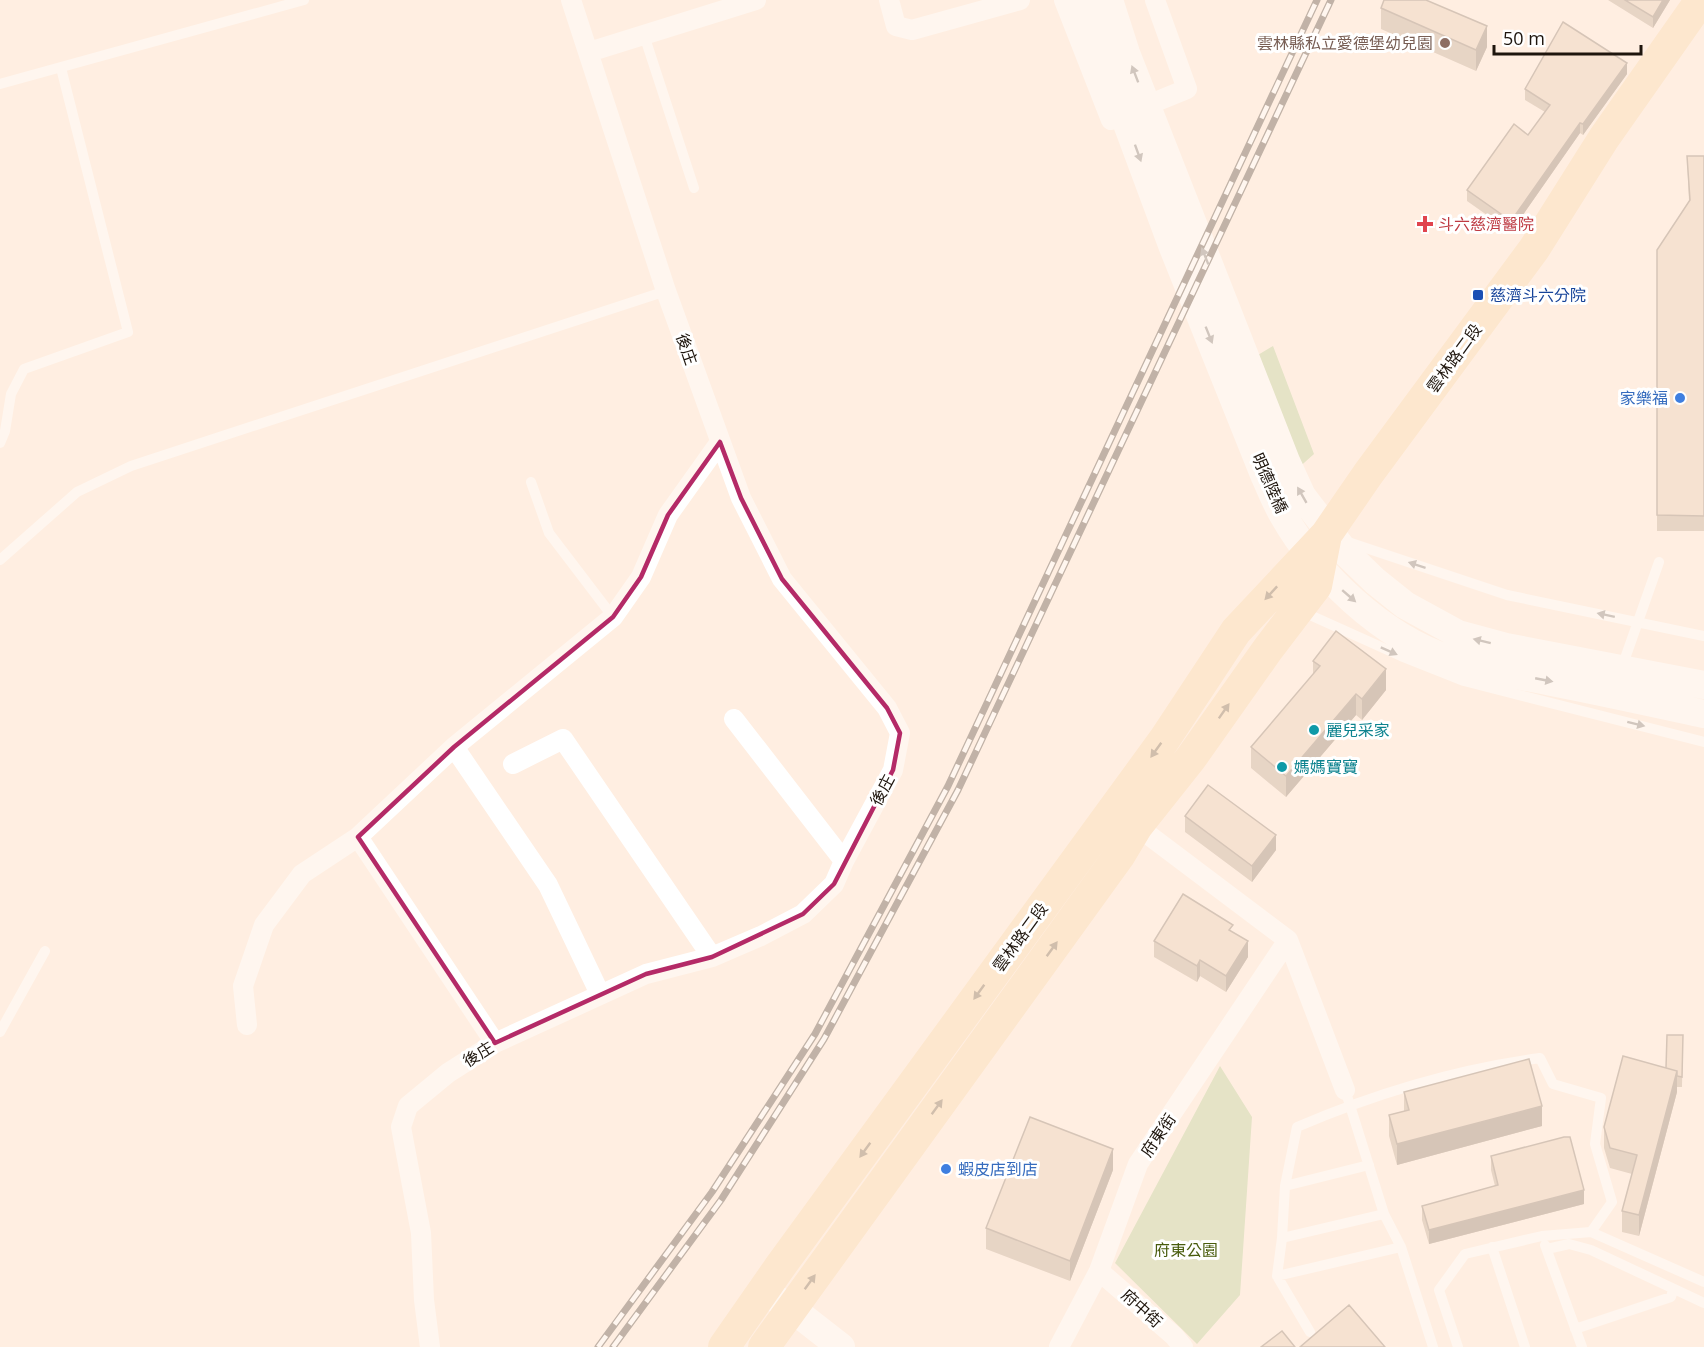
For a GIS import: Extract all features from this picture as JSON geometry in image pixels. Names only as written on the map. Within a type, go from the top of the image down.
[{"type":"main road","name":"明德陸橋","points":[[1081,0],[1172,245],[1265,477],[1283,515],[1308,552],[1331,580],[1371,615],[1406,639],[1448,659],[1704,714]]},
{"type":"main road","name":"明德陸橋","points":[[1109,0],[1126,54],[1286,461],[1302,496],[1345,552],[1375,581],[1405,605],[1458,634],[1506,647],[1704,685]]},
{"type":"main road","name":"雲林路二段","points":[[740,1342],[763,1291],[1125,817],[1164,740],[1236,631],[1326,535],[1368,474],[1534,249],[1604,138],[1701,0]]},
{"type":"main road","name":"雲林路二段","points":[[740,1342],[791,1308],[1119,856],[1125,817],[1191,758],[1316,586],[1326,535]]},
{"type":"main road","points":[[763,1291],[791,1308],[841,1347]]},
{"type":"street","name":"後庄","points":[[430,1347],[424,1300],[421,1233],[401,1126],[408,1106],[448,1073],[495,1043],[646,974],[712,957],[761,936],[803,914],[834,884],[893,770],[900,733],[887,708],[782,579],[741,498],[666,291],[590,52],[571,0]]},
{"type":"street","points":[[590,52],[725,5],[756,0]]},
{"type":"street","points":[[889,0],[896,26],[912,30],[1020,0]]},
{"type":"street","points":[[1064,0],[1111,120],[1187,89],[1155,0]]},
{"type":"street","points":[[247,1025],[243,986],[264,925],[302,874],[358,837],[454,747],[613,617],[640,577],[668,515],[720,442]]},
{"type":"street","points":[[734,719],[844,861]]},
{"type":"street","points":[[513,764],[563,739],[712,957]]},
{"type":"street","points":[[454,747],[548,885],[600,994]]},
{"type":"street","points":[[1125,817],[1288,940],[1347,1097]]},
{"type":"street","points":[[358,837],[495,1043]]},
{"type":"street","name":"府東街","points":[[1059,1347],[1099,1270],[1138,1164],[1288,940]]},
{"type":"street","name":"府中街","points":[[1099,1270],[1135,1300],[1183,1347]]},
{"type":"lane","points":[[0,84],[304,0]]},
{"type":"lane","points":[[644,35],[694,188]]},
{"type":"lane","points":[[0,443],[5,431],[11,394],[24,369],[128,332],[61,68]]},
{"type":"lane","points":[[0,560],[77,492],[131,466],[666,291]]},
{"type":"lane","points":[[531,482],[549,533],[613,617]]},
{"type":"lane","points":[[1326,535],[1507,595],[1704,636]]},
{"type":"lane","points":[[1604,716],[1659,562]]},
{"type":"lane","points":[[1298,609],[1401,656],[1464,681],[1704,742]]},
{"type":"lane","points":[[0,1032],[45,951]]},
{"type":"lane","points":[[1310,1332],[1277,1276],[1285,1186],[1298,1127],[1347,1097],[1492,1065],[1540,1058],[1553,1084],[1601,1098],[1595,1144],[1612,1202],[1591,1232]]},
{"type":"lane","points":[[1347,1097],[1384,1214],[1401,1247],[1433,1347]]},
{"type":"lane","points":[[1285,1186],[1369,1166]]},
{"type":"lane","points":[[1282,1239],[1384,1214]]},
{"type":"lane","points":[[1458,1347],[1439,1290],[1465,1254],[1542,1236],[1591,1232],[1704,1282]]},
{"type":"lane","points":[[1542,1236],[1582,1347]]},
{"type":"lane","points":[[1547,1249],[1569,1244],[1591,1250],[1704,1303]]},
{"type":"lane","points":[[1277,1276],[1401,1247]]},
{"type":"lane","points":[[1492,1247],[1525,1347]]},
{"type":"lane","points":[[1575,1329],[1671,1297],[1673,1290]]},
{"type":"highlighted area","points":[[720,442],[741,498],[782,579],[887,708],[900,733],[893,770],[834,884],[803,914],[712,957],[646,974],[495,1043],[358,837],[454,747],[613,617],[641,577],[668,515]]},
{"type":"green space","points":[[1273,346],[1314,454],[1267,496],[1218,379]]},
{"type":"green space","name":"府東公園","points":[[1220,1066],[1252,1117],[1240,1295],[1197,1344],[1115,1263]]},
{"type":"building","points":[[1384,0],[1426,0],[1487,26],[1476,50],[1381,8]]},
{"type":"building","points":[[1625,0],[1663,0],[1653,17]]},
{"type":"building","points":[[1563,22],[1627,63],[1583,124],[1580,123],[1511,221],[1467,190],[1514,124],[1528,135],[1550,105],[1525,89]]},
{"type":"building","name":"家樂福","points":[[1687,156],[1704,156],[1704,516],[1657,515],[1657,250],[1690,200]]},
{"type":"building","points":[[1336,631],[1386,669],[1362,699],[1356,694],[1286,776],[1251,747],[1320,666],[1313,661]]},
{"type":"building","points":[[1208,785],[1276,835],[1252,866],[1185,816]]},
{"type":"building","points":[[1183,894],[1233,925],[1229,930],[1248,941],[1226,976],[1200,960],[1197,966],[1154,941]]},
{"type":"building","points":[[1667,1035],[1683,1035],[1682,1077],[1677,1076],[1677,1071],[1666,1068]]},
{"type":"building","points":[[1623,1056],[1677,1071],[1639,1215],[1622,1211],[1637,1155],[1610,1148],[1604,1127]]},
{"type":"building","points":[[1529,1059],[1542,1106],[1397,1144],[1389,1115],[1409,1110],[1404,1092]]},
{"type":"building","points":[[1030,1117],[1113,1149],[1070,1261],[986,1228]]},
{"type":"building","points":[[1570,1137],[1584,1190],[1429,1230],[1422,1206],[1498,1185],[1491,1156]]},
{"type":"building","points":[[1349,1305],[1385,1347],[1300,1347]]},
{"type":"building","points":[[1282,1331],[1295,1347],[1261,1347]]},
{"type":"railway","points":[[598,1347],[712,1192],[815,1034],[948,786],[1317,0]]},
{"type":"railway","points":[[613,1347],[721,1200],[824,1039],[958,790],[1331,0]]},
{"type":"place","name":"雲林縣私立愛德堡幼兒園","points":[[1445,43]]},
{"type":"place","name":"斗六慈濟醫院","points":[[1425,224]]},
{"type":"place","name":"慈濟斗六分院","points":[[1478,295]]},
{"type":"place","name":"家樂福","points":[[1680,398]]},
{"type":"place","name":"麗兒采家","points":[[1314,730]]},
{"type":"place","name":"媽媽寶寶","points":[[1282,767]]},
{"type":"place","name":"蝦皮店到店","points":[[946,1169]]}]
